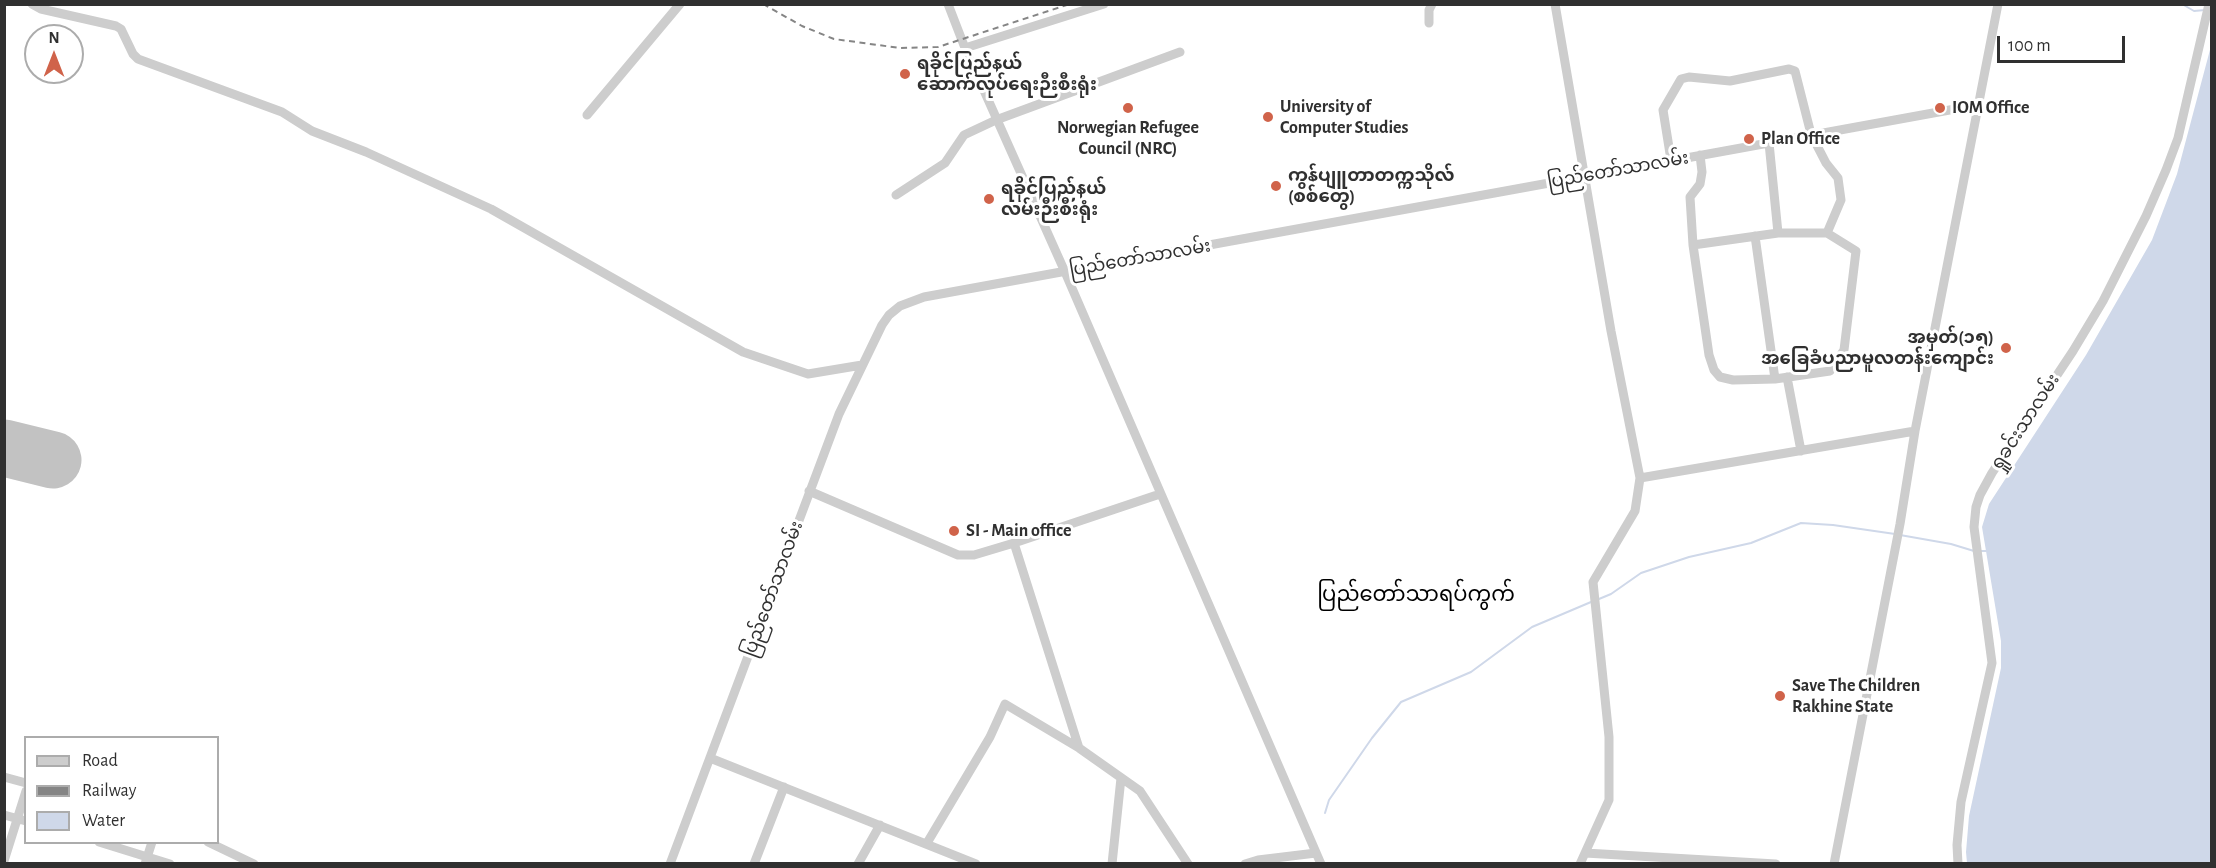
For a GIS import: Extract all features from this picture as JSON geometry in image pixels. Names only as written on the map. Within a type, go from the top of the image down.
[{"type":"street","points":[[32,4],[41,9],[116,26],[121,29],[133,54],[138,59],[282,112],[312,131],[366,152],[491,209],[743,352],[808,374],[862,365]]},
{"type":"street","points":[[587,115],[680,4]]},
{"type":"street","points":[[948,4],[964,48],[1065,272],[1321,864]]},
{"type":"street","points":[[964,48],[1104,4]]},
{"type":"street","points":[[1429,23],[1429,10],[1432,4]]},
{"type":"street","points":[[1555,4],[1611,330],[1640,478],[1635,511],[1593,582],[1609,737],[1609,800],[1580,864]]},
{"type":"street","points":[[1834,864],[1998,4]]},
{"type":"street","name":"ရှုခင်းသာလမ်း","points":[[1958,864],[1957,845],[1961,802],[1990,682],[1992,663],[1974,527],[1976,507],[1985,484],[2092,319],[2146,216],[2178,138],[2209,4]]},
{"type":"street","points":[[897,195],[945,163],[964,135],[996,120],[1180,52]]},
{"type":"street","points":[[1671,160],[1663,110],[1681,79],[1689,77],[1730,81],[1789,69],[1795,71],[1811,134],[1826,163],[1838,178],[1840,200],[1827,233]]},
{"type":"street","name":"ပြည်တော်သာလမ်း","points":[[670,864],[839,414],[886,319],[900,306],[912,300],[1977,105]]},
{"type":"street","points":[[1769,143],[1778,233]]},
{"type":"street","points":[[1693,245],[1778,233],[1827,233],[1856,251],[1844,350],[1830,371],[1775,379],[1733,380],[1720,377],[1714,370],[1709,355],[1693,245],[1690,197],[1700,184],[1702,172],[1700,155]]},
{"type":"street","points":[[1755,236],[1775,379]]},
{"type":"street","points":[[1787,377],[1801,451]]},
{"type":"street","points":[[1640,478],[1915,431]]},
{"type":"street","points":[[809,491],[958,555],[974,555],[1014,543],[1160,494]]},
{"type":"street","points":[[1014,543],[1079,748]]},
{"type":"street","points":[[927,843],[990,737],[1005,704],[1079,748],[1140,791],[1188,864]]},
{"type":"street","points":[[710,758],[975,863]]},
{"type":"street","points":[[4,777],[24,782]]},
{"type":"street","points":[[1112,864],[1121,778]]},
{"type":"street","points":[[754,864],[784,787]]},
{"type":"street","points":[[4,861],[21,820],[24,802]]},
{"type":"street","points":[[4,815],[21,820]]},
{"type":"street","points":[[858,864],[880,825]]},
{"type":"street","points":[[102,844],[146,860],[170,864]]},
{"type":"street","points":[[146,860],[152,844]]},
{"type":"street","points":[[210,844],[254,864]]},
{"type":"street","points":[[1245,864],[1258,860],[1316,853]]},
{"type":"street","points":[[1585,853],[1776,864]]},
{"type":"water","points":[[2211,46],[2211,863],[1967,863],[1969,816],[2001,668],[2001,641],[1982,527],[1989,504],[2086,355],[2152,240],[2177,174]]},
{"type":"waterway","points":[[2182,4],[2194,11],[2205,10]]},
{"type":"waterway","points":[[1599,599],[1611,594],[1641,573],[1689,557],[1751,543],[1801,523],[1895,534]]},
{"type":"waterway","points":[[1900,535],[1951,544],[1974,551]]},
{"type":"waterway","points":[[1979,551],[1986,551]]},
{"type":"waterway","points":[[1325,813],[1329,800],[1372,738],[1401,702],[1471,672],[1532,627],[1591,602]]},
{"type":"runway","points":[[4,448],[53,460]]},
{"type":"railway","points":[[763,4],[802,26],[834,39],[900,48],[938,47],[1070,4]]},
{"type":"place","name":"ရခိုင်ပြည်နယ် ဆောက်လုပ်ရေးဉီးစီးရုံး","points":[[905,74]]},
{"type":"place","name":"Norwegian Refugee Council (NRC)","points":[[1128,108]]},
{"type":"place","name":"IOM Office","points":[[1940,108]]},
{"type":"place","name":"University of Computer Studies","points":[[1268,117]]},
{"type":"place","name":"Plan Office","points":[[1749,139]]},
{"type":"place","name":"ကွန်ပျူတာတက္ကသိုလ် (စစ်တွေ)","points":[[1276,186]]},
{"type":"place","name":"ရခိုင်ပြည်နယ် လမ်းဉီးစီးရုံး","points":[[989,199]]},
{"type":"place","name":"အမှတ်(၁၅) အခြေခံပညာမူလတန်းကျောင်း","points":[[2006,348]]},
{"type":"place","name":"SI - Main office","points":[[954,531]]},
{"type":"place","name":"Save The Children Rakhine State","points":[[1780,696]]},
{"type":"district","name":"ပြည်တော်သာရပ်ကွက်","points":[[1416,595]]}]
